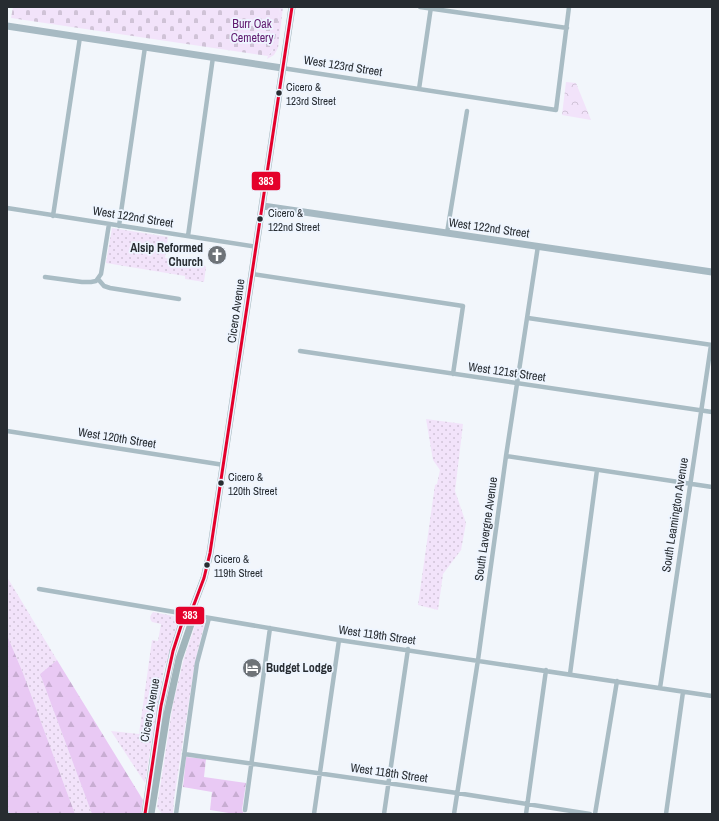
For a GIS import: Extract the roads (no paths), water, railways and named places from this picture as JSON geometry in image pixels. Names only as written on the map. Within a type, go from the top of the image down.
[{"type":"main road","name":"Cicero Avenue","points":[[145,814],[160,706],[168,670],[182,623],[190,615],[204,578],[210,553],[292,7]]},
{"type":"main road","name":"Cicero Avenue","points":[[151,814],[173,684],[179,659],[191,624],[190,615]]},
{"type":"street","points":[[420,7],[567,28],[569,7]]},
{"type":"street","points":[[419,89],[431,8]]},
{"type":"street","name":"West 123rd Street","points":[[7,26],[556,110],[567,28]]},
{"type":"street","points":[[53,216],[80,37]]},
{"type":"street","points":[[119,226],[145,47]]},
{"type":"street","points":[[188,236],[212,57]]},
{"type":"street","points":[[447,233],[467,111]]},
{"type":"street","name":"West 122nd Street","points":[[263,206],[712,272]]},
{"type":"street","name":"West 122nd Street","points":[[7,208],[256,247]]},
{"type":"street","points":[[45,276],[82,282],[94,282],[98,279],[101,274],[109,224]]},
{"type":"street","name":"South Lavergne Avenue","points":[[454,814],[478,660],[506,456],[538,246]]},
{"type":"street","points":[[252,274],[463,306],[453,374]]},
{"type":"street","points":[[98,279],[104,286],[110,288],[179,299]]},
{"type":"street","points":[[528,318],[711,345]]},
{"type":"street","name":"South Leamington Avenue","points":[[660,688],[711,345]]},
{"type":"street","name":"West 121st Street","points":[[300,351],[712,412]]},
{"type":"street","name":"West 120th Street","points":[[7,431],[224,465]]},
{"type":"street","points":[[506,456],[712,487]]},
{"type":"street","points":[[570,674],[597,470]]},
{"type":"street","name":"West 119th Street","points":[[39,589],[339,640],[408,649],[712,696]]},
{"type":"street","points":[[176,814],[197,663],[209,618]]},
{"type":"street","points":[[245,810],[270,628]]},
{"type":"street","points":[[314,814],[339,640]]},
{"type":"street","points":[[384,814],[408,649]]},
{"type":"street","points":[[526,814],[546,670]]},
{"type":"street","points":[[595,814],[617,681]]},
{"type":"street","points":[[666,814],[683,692]]},
{"type":"street","name":"West 118th Street","points":[[184,754],[457,793],[590,814]]},
{"type":"waterway","points":[[7,809],[8,814]]},
{"type":"place","name":"Cicero & 123rd Street","points":[[279,93]]},
{"type":"place","name":"Cicero & 122nd Street","points":[[260,219]]},
{"type":"place","name":"Alsip Reformed Church","points":[[217,255]]},
{"type":"place","name":"Cicero & 120th Street","points":[[221,483]]},
{"type":"place","name":"Cicero & 119th Street","points":[[207,565]]},
{"type":"place","name":"Budget Lodge","points":[[252,668]]},
{"type":"park label","name":"Burr Oak Cemetery","points":[[252,31]]}]
